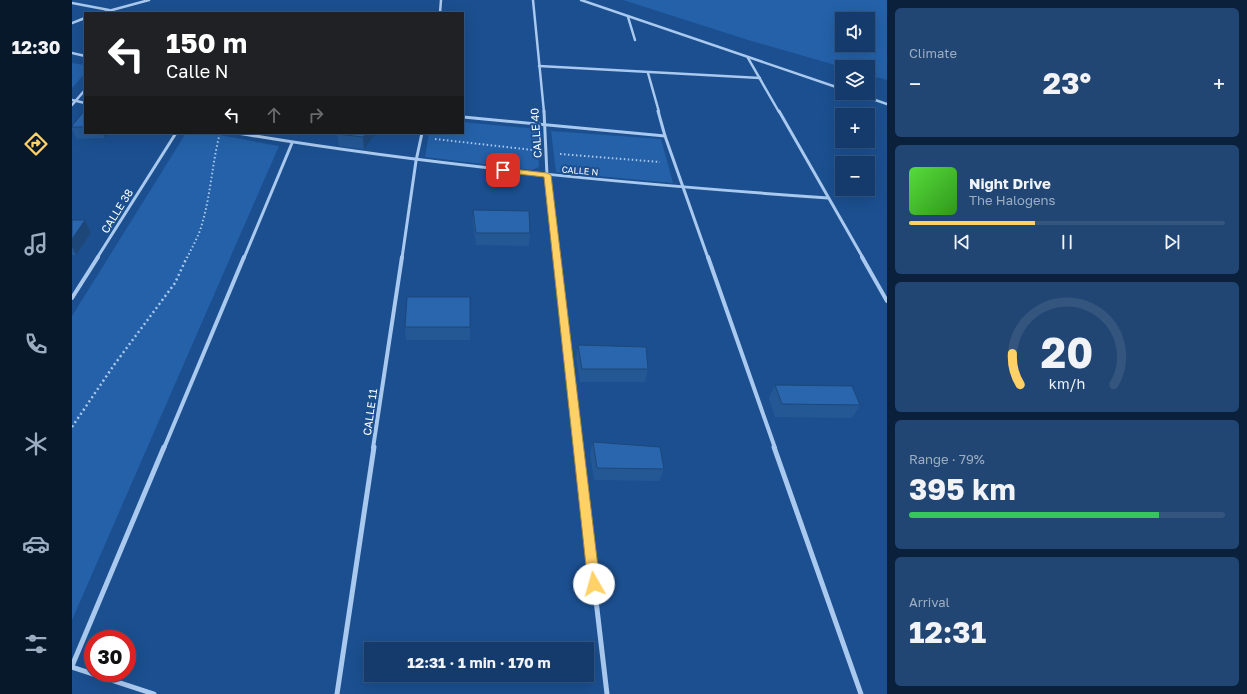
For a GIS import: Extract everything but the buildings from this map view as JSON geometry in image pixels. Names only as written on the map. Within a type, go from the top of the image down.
[{"type":"street","points":[[104,12],[149,0]]},
{"type":"street","points":[[440,12],[441,0]]},
{"type":"street","name":"CALLE 40","points":[[533,0],[545,126],[547,175],[607,694]]},
{"type":"street","points":[[581,0],[835,87]]},
{"type":"street","points":[[72,3],[109,10]]},
{"type":"street","points":[[628,17],[635,40]]},
{"type":"street","points":[[72,23],[84,18]]},
{"type":"street","points":[[72,53],[84,56]]},
{"type":"street","points":[[748,58],[887,301]]},
{"type":"street","points":[[539,66],[760,78]]},
{"type":"street","points":[[648,73],[665,136],[861,694]]},
{"type":"street","points":[[72,106],[84,91]]},
{"type":"street","points":[[72,100],[84,103]]},
{"type":"street","points":[[875,100],[887,104]]},
{"type":"street","points":[[464,117],[545,126],[665,136]]},
{"type":"street","name":"CALLE 38","points":[[72,298],[175,134]]},
{"type":"street","name":"CALLE N","points":[[242,134],[292,143],[416,161],[547,175],[828,198]]},
{"type":"street","name":"CALLE 11","points":[[337,694],[416,161],[422,134]]},
{"type":"street","points":[[154,694],[72,667],[292,143]]},
{"type":"path","points":[[72,427],[114,365],[175,283],[202,226],[210,193],[214,156],[220,134]]},
{"type":"shaded area","points":[[623,0],[887,0],[887,80],[875,77],[875,60],[835,60],[835,65],[748,40]]},
{"type":"shaded area","points":[[72,63],[84,65],[84,74],[72,88]]},
{"type":"shaded area","points":[[464,122],[538,129],[539,167],[532,170],[425,157],[429,134],[464,134]]},
{"type":"shaded area","points":[[551,131],[661,139],[673,183],[556,172]]},
{"type":"shaded area","points":[[185,134],[213,134],[279,146],[72,620],[72,316]]},
{"type":"route","points":[[503,170],[547,175],[594,584]]}]
